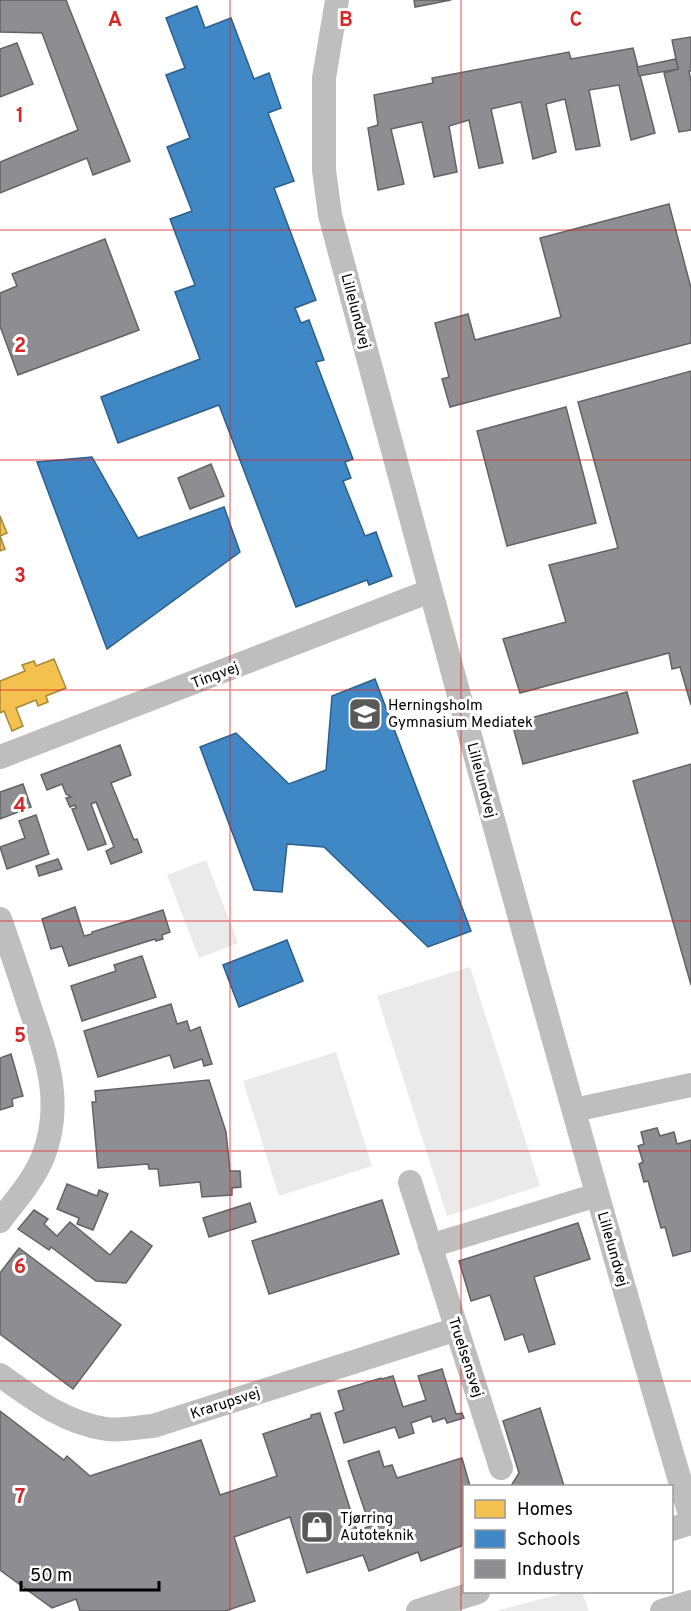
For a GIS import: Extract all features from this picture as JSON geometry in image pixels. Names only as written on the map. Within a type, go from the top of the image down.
[{"type":"street","name":"Lillelundvej","points":[[337,0],[324,78],[324,170],[330,214],[430,591],[597,1195],[691,1518]]},
{"type":"street","name":"Tingvej","points":[[0,757],[430,591]]},
{"type":"street","points":[[0,919],[47,1058],[53,1091],[52,1125],[43,1157],[27,1186],[0,1221]]},
{"type":"street","points":[[574,1110],[691,1085]]},
{"type":"street","name":"Truelsensvej","points":[[410,1182],[501,1468]]},
{"type":"street","points":[[430,1246],[597,1195]]},
{"type":"street","name":"Krarupsvej","points":[[0,1375],[31,1398],[66,1419],[108,1430],[153,1426],[457,1329]]},
{"type":"street","points":[[673,1529],[691,1523]]},
{"type":"street","points":[[418,1611],[475,1593]]},
{"type":"street","points":[[662,1611],[691,1602]]},
{"type":"shaded area","points":[[206,860],[238,943],[199,958],[167,875]]},
{"type":"shaded area","points":[[470,967],[540,1186],[447,1216],[377,996]]},
{"type":"shaded area","points":[[336,1052],[372,1166],[279,1196],[243,1081]]},
{"type":"shaded area","points":[[564,1593],[582,1593],[589,1611],[496,1611]]},
{"type":"building: Homes","points":[[0,516],[7,533],[0,536]]},
{"type":"building: Homes","points":[[0,536],[5,549],[0,551]]},
{"type":"building: Homes","points":[[54,659],[66,688],[46,696],[48,702],[38,706],[36,700],[16,708],[23,726],[12,731],[4,711],[0,713],[0,681],[25,671],[22,665],[34,661],[36,666]]},
{"type":"building: Schools","points":[[197,6],[205,28],[231,18],[254,79],[269,73],[281,108],[268,113],[294,181],[274,188],[316,300],[295,308],[301,323],[309,320],[324,360],[316,362],[353,459],[345,462],[351,478],[343,481],[365,536],[376,532],[392,576],[369,585],[367,580],[296,607],[219,405],[118,443],[101,397],[200,359],[175,292],[195,285],[170,219],[192,211],[167,147],[190,138],[166,75],[185,68],[166,18]]},
{"type":"building: Schools","points":[[92,457],[138,538],[224,507],[240,552],[107,649],[37,462]]},
{"type":"building: Schools","points":[[375,679],[471,931],[428,947],[324,847],[287,844],[282,892],[254,890],[200,747],[236,733],[289,784],[326,770],[332,696]]},
{"type":"building: Schools","points":[[287,940],[303,981],[239,1007],[223,965]]},
{"type":"building: Industry","points":[[0,0],[66,0],[130,161],[93,175],[87,158],[0,193],[0,162],[78,130],[42,33],[0,32]]},
{"type":"building: Industry","points":[[414,0],[451,0],[415,7]]},
{"type":"building: Industry","points":[[691,37],[691,71],[689,71],[691,130],[679,132],[664,73],[678,69],[672,40]]},
{"type":"building: Industry","points":[[17,43],[33,84],[0,97],[0,49]]},
{"type":"building: Industry","points":[[633,48],[655,133],[631,140],[619,85],[589,90],[600,146],[576,150],[565,99],[546,104],[556,152],[533,159],[521,102],[491,109],[503,163],[479,168],[469,120],[449,126],[457,172],[434,177],[422,122],[391,129],[404,184],[378,190],[368,128],[378,125],[374,95],[433,83],[432,78],[569,52],[571,59]]},
{"type":"building: Industry","points":[[676,59],[678,69],[639,76],[637,67]]},
{"type":"building: Industry","points":[[669,204],[691,288],[691,343],[450,407],[442,379],[449,377],[435,323],[468,314],[475,340],[561,317],[540,238]]},
{"type":"building: Industry","points":[[105,239],[139,330],[18,375],[0,326],[0,293],[17,286],[12,274]]},
{"type":"building: Industry","points":[[691,371],[691,705],[680,667],[672,669],[669,653],[520,693],[503,639],[566,622],[549,565],[618,548],[578,402]]},
{"type":"building: Industry","points":[[566,407],[596,523],[507,546],[477,431]]},
{"type":"building: Industry","points":[[211,464],[224,496],[190,509],[178,478]]},
{"type":"building: Industry","points":[[627,692],[638,733],[523,764],[512,723]]},
{"type":"building: Industry","points":[[120,745],[131,775],[111,783],[134,840],[137,839],[142,852],[111,864],[106,851],[114,847],[96,802],[91,804],[106,844],[88,850],[72,809],[76,808],[75,805],[70,807],[66,798],[71,797],[66,794],[62,784],[47,790],[41,775]]},
{"type":"building: Industry","points":[[691,764],[691,985],[633,781]]},
{"type":"building: Industry","points":[[23,784],[31,807],[0,819],[0,792]]},
{"type":"building: Industry","points":[[36,815],[49,854],[7,869],[0,847],[25,838],[19,821]]},
{"type":"building: Industry","points":[[58,859],[62,869],[39,876],[36,866]]},
{"type":"building: Industry","points":[[75,907],[84,936],[163,910],[170,932],[162,935],[163,939],[156,941],[155,939],[69,966],[62,946],[51,949],[42,919]]},
{"type":"building: Industry","points":[[142,956],[156,997],[82,1021],[71,986],[116,971],[114,965]]},
{"type":"building: Industry","points":[[171,1004],[177,1024],[187,1021],[190,1031],[200,1027],[212,1064],[204,1066],[202,1059],[174,1068],[170,1055],[98,1077],[84,1031]]},
{"type":"building: Industry","points":[[11,1054],[23,1096],[12,1099],[13,1106],[0,1110],[0,1058]]},
{"type":"building: Industry","points":[[209,1080],[226,1132],[230,1171],[240,1171],[241,1187],[232,1188],[232,1195],[202,1197],[200,1182],[160,1186],[158,1169],[149,1169],[148,1164],[98,1168],[92,1102],[96,1102],[95,1091]]},
{"type":"building: Industry","points":[[657,1128],[660,1136],[674,1132],[677,1144],[691,1140],[691,1251],[673,1256],[665,1227],[661,1228],[648,1181],[644,1182],[639,1164],[643,1162],[638,1146],[644,1144],[641,1132]]},
{"type":"building: Industry","points":[[67,1184],[97,1196],[99,1190],[108,1194],[93,1230],[77,1224],[79,1218],[57,1209]]},
{"type":"building: Industry","points":[[382,1200],[399,1254],[269,1294],[252,1241]]},
{"type":"building: Industry","points":[[250,1203],[256,1222],[209,1237],[203,1218]]},
{"type":"building: Industry","points":[[34,1210],[48,1219],[44,1224],[57,1236],[70,1222],[110,1255],[131,1231],[152,1246],[126,1283],[96,1281],[51,1247],[49,1250],[18,1229]]},
{"type":"building: Industry","points":[[578,1223],[590,1259],[534,1277],[555,1344],[529,1352],[523,1334],[505,1340],[490,1295],[471,1301],[459,1261]]},
{"type":"building: Industry","points":[[19,1248],[121,1325],[73,1389],[0,1334],[0,1273]]},
{"type":"building: Industry","points":[[442,1369],[456,1414],[462,1413],[464,1418],[447,1423],[445,1418],[433,1422],[431,1416],[411,1423],[414,1433],[399,1438],[395,1427],[344,1443],[335,1413],[344,1410],[338,1391],[393,1376],[403,1407],[426,1400],[418,1376]]},
{"type":"building: Industry","points":[[540,1408],[564,1485],[512,1485],[519,1473],[503,1421]]},
{"type":"building: Industry","points":[[0,1411],[64,1460],[67,1456],[90,1476],[201,1440],[220,1495],[277,1476],[263,1434],[320,1413],[357,1531],[370,1526],[348,1461],[379,1451],[384,1467],[392,1465],[397,1478],[462,1458],[470,1485],[463,1485],[463,1545],[421,1561],[418,1552],[369,1571],[363,1555],[307,1573],[290,1517],[234,1537],[255,1601],[225,1611],[80,1611],[76,1599],[52,1608],[0,1570]]},
{"type":"place","name":"Herningsholm Gymnasium Mediatek","points":[[365,714]]},
{"type":"place","name":"Tjørring Autoteknik","points":[[317,1527]]}]
